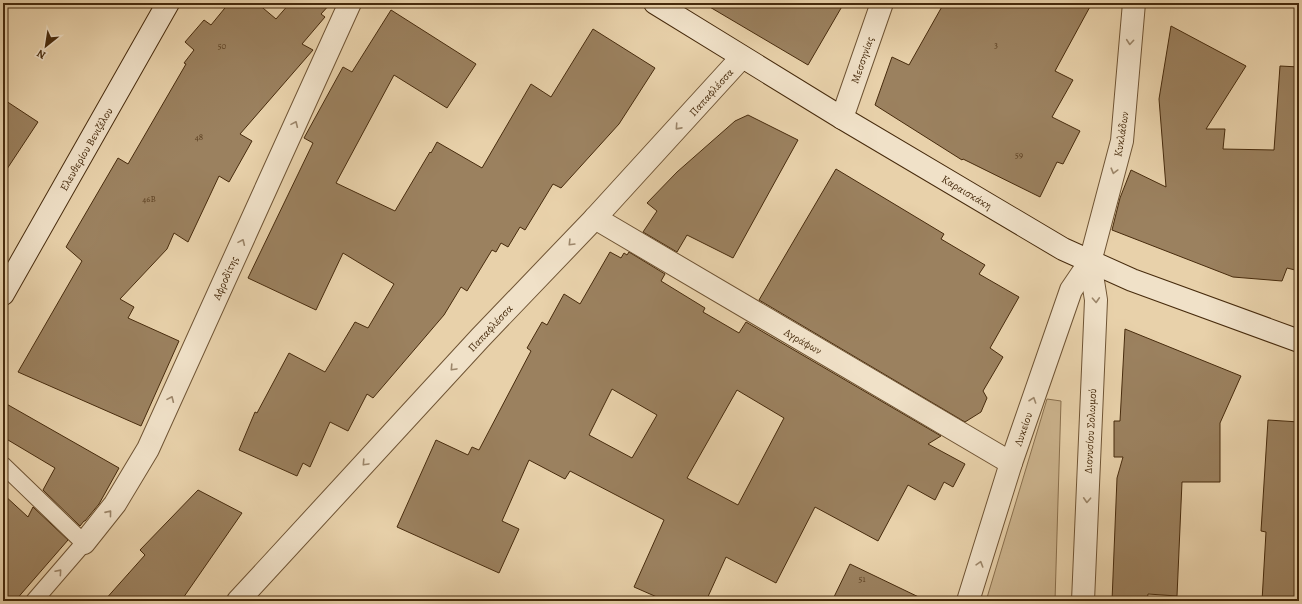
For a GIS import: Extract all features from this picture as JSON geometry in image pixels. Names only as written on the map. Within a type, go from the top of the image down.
[{"type":"street","name":"Ελευθερίου Βενιζέλου","points":[[3,294],[168,3]]},
{"type":"street","name":"Αφροδίτης","points":[[84,544],[115,504],[148,449],[350,3]]},
{"type":"street","name":"Καραισκάκη","points":[[655,3],[842,118],[1063,249],[1132,280],[1299,341]]},
{"type":"street","name":"Μεσσηνίας","points":[[842,118],[882,3]]},
{"type":"street","name":"Κυκλάδων","points":[[1090,262],[1122,141],[1134,3]]},
{"type":"street","name":"Παπαφλέσσα","points":[[238,601],[480,338],[595,218],[742,57]]},
{"type":"street","name":"Αγράφων","points":[[595,218],[1011,463]]},
{"type":"street","name":"Λυκείου","points":[[968,601],[1011,463],[1071,290],[1090,262]]},
{"type":"street","name":"Διονυσίου Σολωμού","points":[[1083,601],[1096,300],[1090,262]]},
{"type":"lane","points":[[3,465],[84,544],[34,601]]},
{"type":"shaded area","points":[[1047,399],[1061,401],[1055,601],[986,601]]},
{"type":"building","points":[[229,3],[257,3],[276,19],[290,3],[331,3],[321,14],[325,17],[302,44],[313,50],[240,134],[252,141],[229,182],[219,176],[188,242],[174,233],[167,249],[120,299],[134,307],[128,318],[179,341],[141,426],[18,372],[82,261],[66,247],[118,158],[128,164],[186,64],[184,63],[194,50],[185,42],[204,20],[211,25]]},
{"type":"building","points":[[703,3],[844,3],[808,65]]},
{"type":"building","points":[[944,3],[1092,3],[1055,71],[1073,80],[1052,117],[1080,131],[1063,164],[1057,162],[1040,197],[963,159],[962,160],[875,105],[892,57],[909,65]]},
{"type":"building","points":[[391,10],[476,64],[447,108],[394,75],[336,183],[395,211],[437,142],[482,168],[531,84],[551,97],[593,29],[655,68],[619,124],[561,188],[553,184],[525,230],[520,227],[508,247],[501,243],[496,252],[492,250],[467,291],[461,287],[444,315],[373,398],[367,394],[348,431],[330,422],[310,467],[303,463],[297,476],[239,450],[255,412],[257,413],[289,353],[325,372],[355,322],[368,328],[394,284],[343,253],[316,310],[248,278],[313,143],[304,138],[343,67],[352,72]]},
{"type":"building","points":[[1171,26],[1246,66],[1206,129],[1225,129],[1223,149],[1274,150],[1280,66],[1299,67],[1299,271],[1287,268],[1282,281],[1233,277],[1112,230],[1120,198],[1131,170],[1166,187],[1159,99]]},
{"type":"building","points":[[3,99],[38,122],[3,175]]},
{"type":"building","points":[[748,115],[798,140],[733,258],[687,235],[677,252],[643,232],[657,211],[647,203],[677,172],[735,121]]},
{"type":"building","points":[[836,169],[944,234],[941,239],[985,265],[979,274],[1019,297],[990,348],[1003,357],[983,391],[987,398],[981,412],[965,422],[759,300]]},
{"type":"building","points":[[610,252],[621,258],[624,253],[627,255],[629,252],[665,274],[661,281],[705,308],[703,312],[739,333],[746,322],[941,436],[928,444],[965,464],[953,487],[944,482],[935,500],[908,485],[878,541],[815,507],[776,583],[726,557],[706,601],[666,601],[634,587],[664,520],[570,471],[565,479],[529,460],[502,521],[519,529],[499,573],[397,527],[436,440],[468,455],[472,447],[479,450],[531,351],[527,348],[542,322],[547,325],[564,294],[580,304]],"holes":[[[612,389],[657,415],[632,458],[589,435]],[[737,390],[784,418],[738,505],[687,478]]]},
{"type":"building","points":[[1125,329],[1241,376],[1220,423],[1220,482],[1182,482],[1177,596],[1148,594],[1147,601],[1112,601],[1117,478],[1123,457],[1114,457],[1114,421],[1120,421]]},
{"type":"building","points":[[3,402],[119,468],[99,504],[80,526],[43,490],[55,468],[3,437]]},
{"type":"building","points":[[1268,420],[1299,422],[1299,601],[1262,601],[1266,532],[1261,531]]},
{"type":"building","points":[[198,490],[242,513],[181,601],[104,601],[145,555],[140,550]]},
{"type":"building","points":[[3,494],[28,517],[33,507],[68,540],[15,601],[3,601]]},
{"type":"building","points":[[850,564],[927,601],[832,601]]}]
